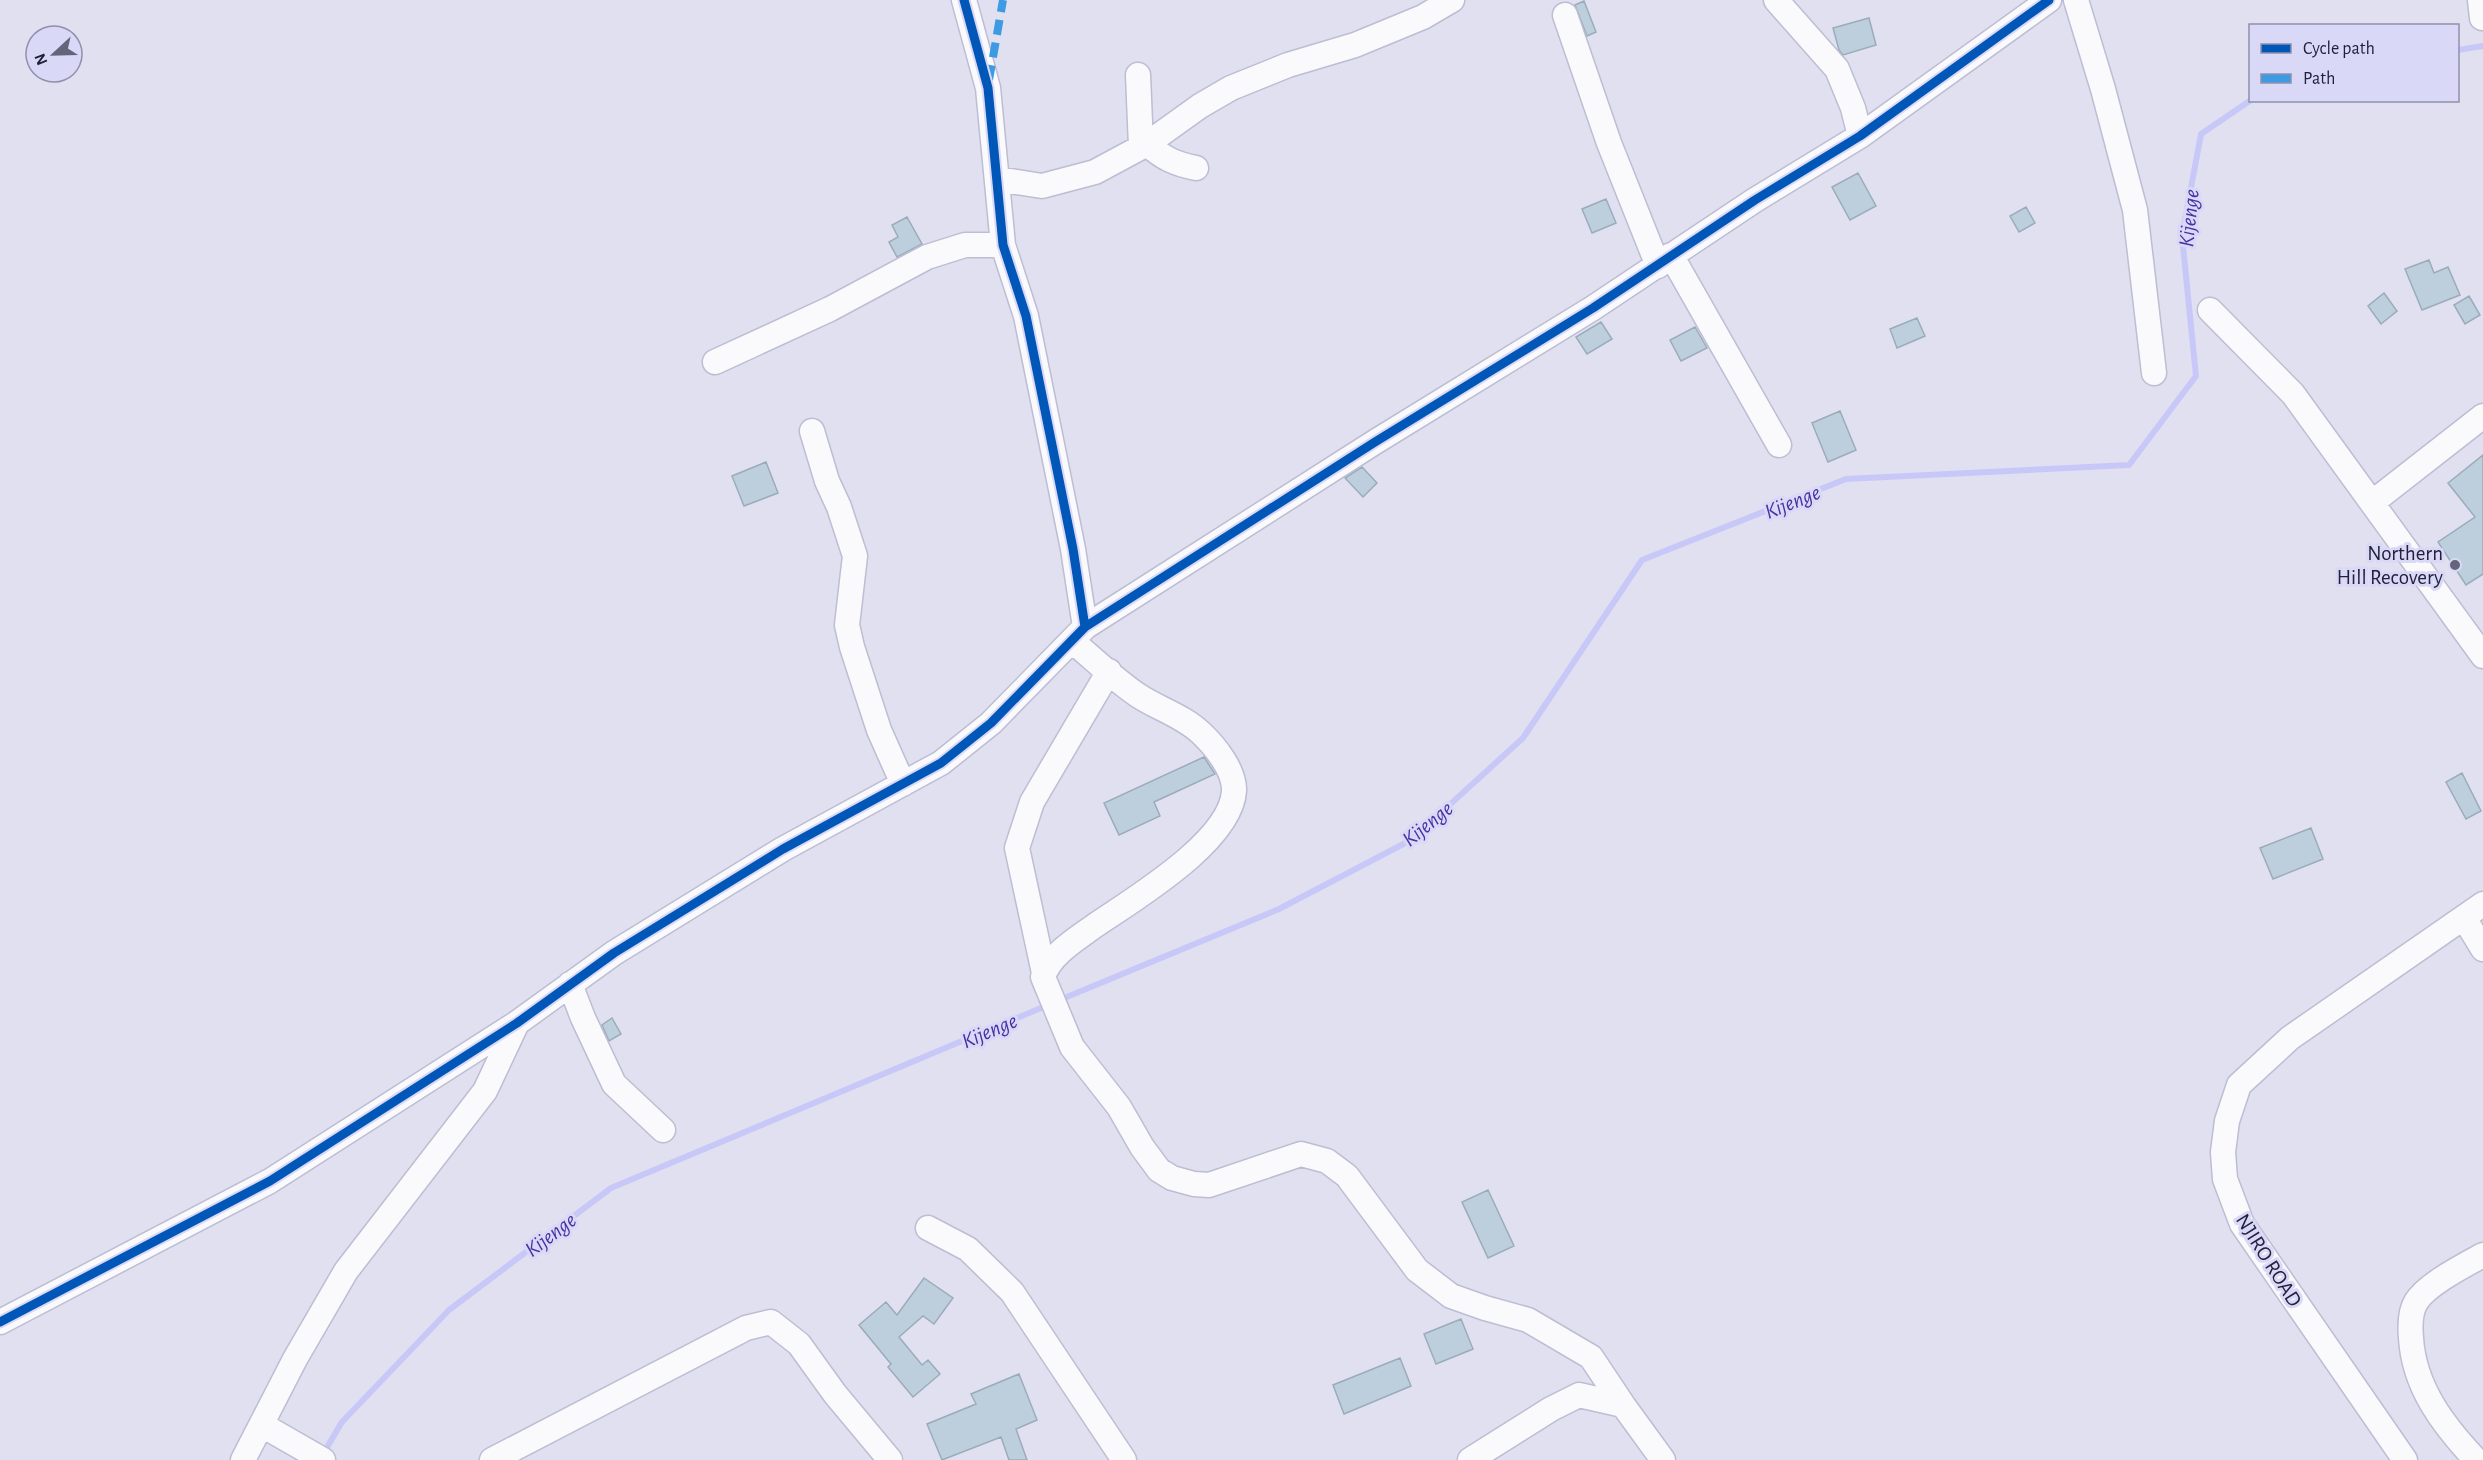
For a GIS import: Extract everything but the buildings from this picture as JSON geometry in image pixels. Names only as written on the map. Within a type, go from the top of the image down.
[{"type":"street","points":[[964,0],[988,88],[1003,245],[1026,316],[1073,549],[1078,634],[1109,671],[1139,695],[1188,722],[1202,734],[1224,763],[1231,777],[1234,794],[1230,808],[1220,825],[1186,861],[1075,940],[1051,961],[1043,977]]},
{"type":"street","points":[[997,179],[1042,186],[1095,172],[1144,146],[1200,106],[1231,88],[1288,66],[1355,45],[1424,17],[1452,0]]},
{"type":"street","points":[[1776,0],[1837,69],[1853,108],[1860,135]]},
{"type":"street","points":[[0,1322],[270,1181],[517,1023],[614,954],[783,849],[940,763],[991,723],[1078,634],[1860,135],[2049,0]]},
{"type":"street","points":[[2076,0],[2103,89],[2135,210],[2154,373]]},
{"type":"street","points":[[1565,15],[1609,143],[1664,261],[1779,445]]},
{"type":"street","points":[[1138,75],[1144,146]]},
{"type":"street","points":[[1144,146],[1176,165],[1196,168]]},
{"type":"street","points":[[715,362],[830,309],[927,257],[965,245],[1003,245]]},
{"type":"street","points":[[2210,310],[2293,394],[2480,645]]},
{"type":"street","points":[[2373,502],[2483,416]]},
{"type":"street","points":[[812,431],[827,481],[839,507],[855,556],[847,625],[852,647],[879,729],[903,784]]},
{"type":"street","points":[[1109,671],[1032,802],[1017,848],[1043,977],[1064,1031],[1078,1057],[1119,1107],[1142,1148],[1159,1170],[1172,1178],[1194,1184],[1209,1185],[1301,1154],[1327,1161],[1347,1176],[1417,1270],[1451,1296],[1528,1320],[1591,1357],[1663,1460]]},
{"type":"street","points":[[2474,911],[2483,949]]},
{"type":"street","name":"NJIRO ROAD","points":[[2405,1460],[2242,1224],[2225,1179],[2223,1152],[2227,1121],[2239,1085],[2290,1038],[2474,911]]},
{"type":"street","points":[[570,984],[592,1039],[614,1084],[663,1130]]},
{"type":"street","points":[[243,1460],[295,1359],[346,1271],[484,1091],[517,1023]]},
{"type":"street","points":[[928,1228],[968,1249],[1012,1292],[1124,1460]]},
{"type":"street","points":[[2476,1460],[2436,1411],[2417,1377],[2412,1353],[2410,1324],[2416,1302],[2440,1280],[2483,1255]]},
{"type":"street","points":[[492,1460],[746,1328],[771,1322],[799,1344],[835,1394],[890,1460]]},
{"type":"street","points":[[1470,1460],[1551,1409],[1579,1395],[1623,1405]]},
{"type":"street","points":[[262,1425],[316,1457]]},
{"type":"waterway","name":"Kijenge","points":[[2459,50],[2483,46]]},
{"type":"waterway","name":"Kijenge","points":[[1057,1001],[1279,909],[1411,840],[1523,738],[1642,560],[1846,479],[2129,465],[2196,376],[2182,236],[2201,134],[2249,101]]},
{"type":"waterway","name":"Kijenge","points":[[323,1454],[342,1422],[449,1310],[611,1188],[1048,1005]]},
{"type":"marked path","points":[[989,80],[1003,0]]},
{"type":"cycle path","points":[[0,1322],[270,1181],[517,1023],[614,953],[783,849],[941,763],[991,723],[1085,627],[1073,549],[1026,316],[1003,245],[988,88],[964,0]]},
{"type":"cycle path","points":[[1085,627],[1375,442],[1593,308],[1755,200],[1860,136],[2049,0]]},
{"type":"place","name":"Northern Hill Recovery","points":[[2455,565]]}]
